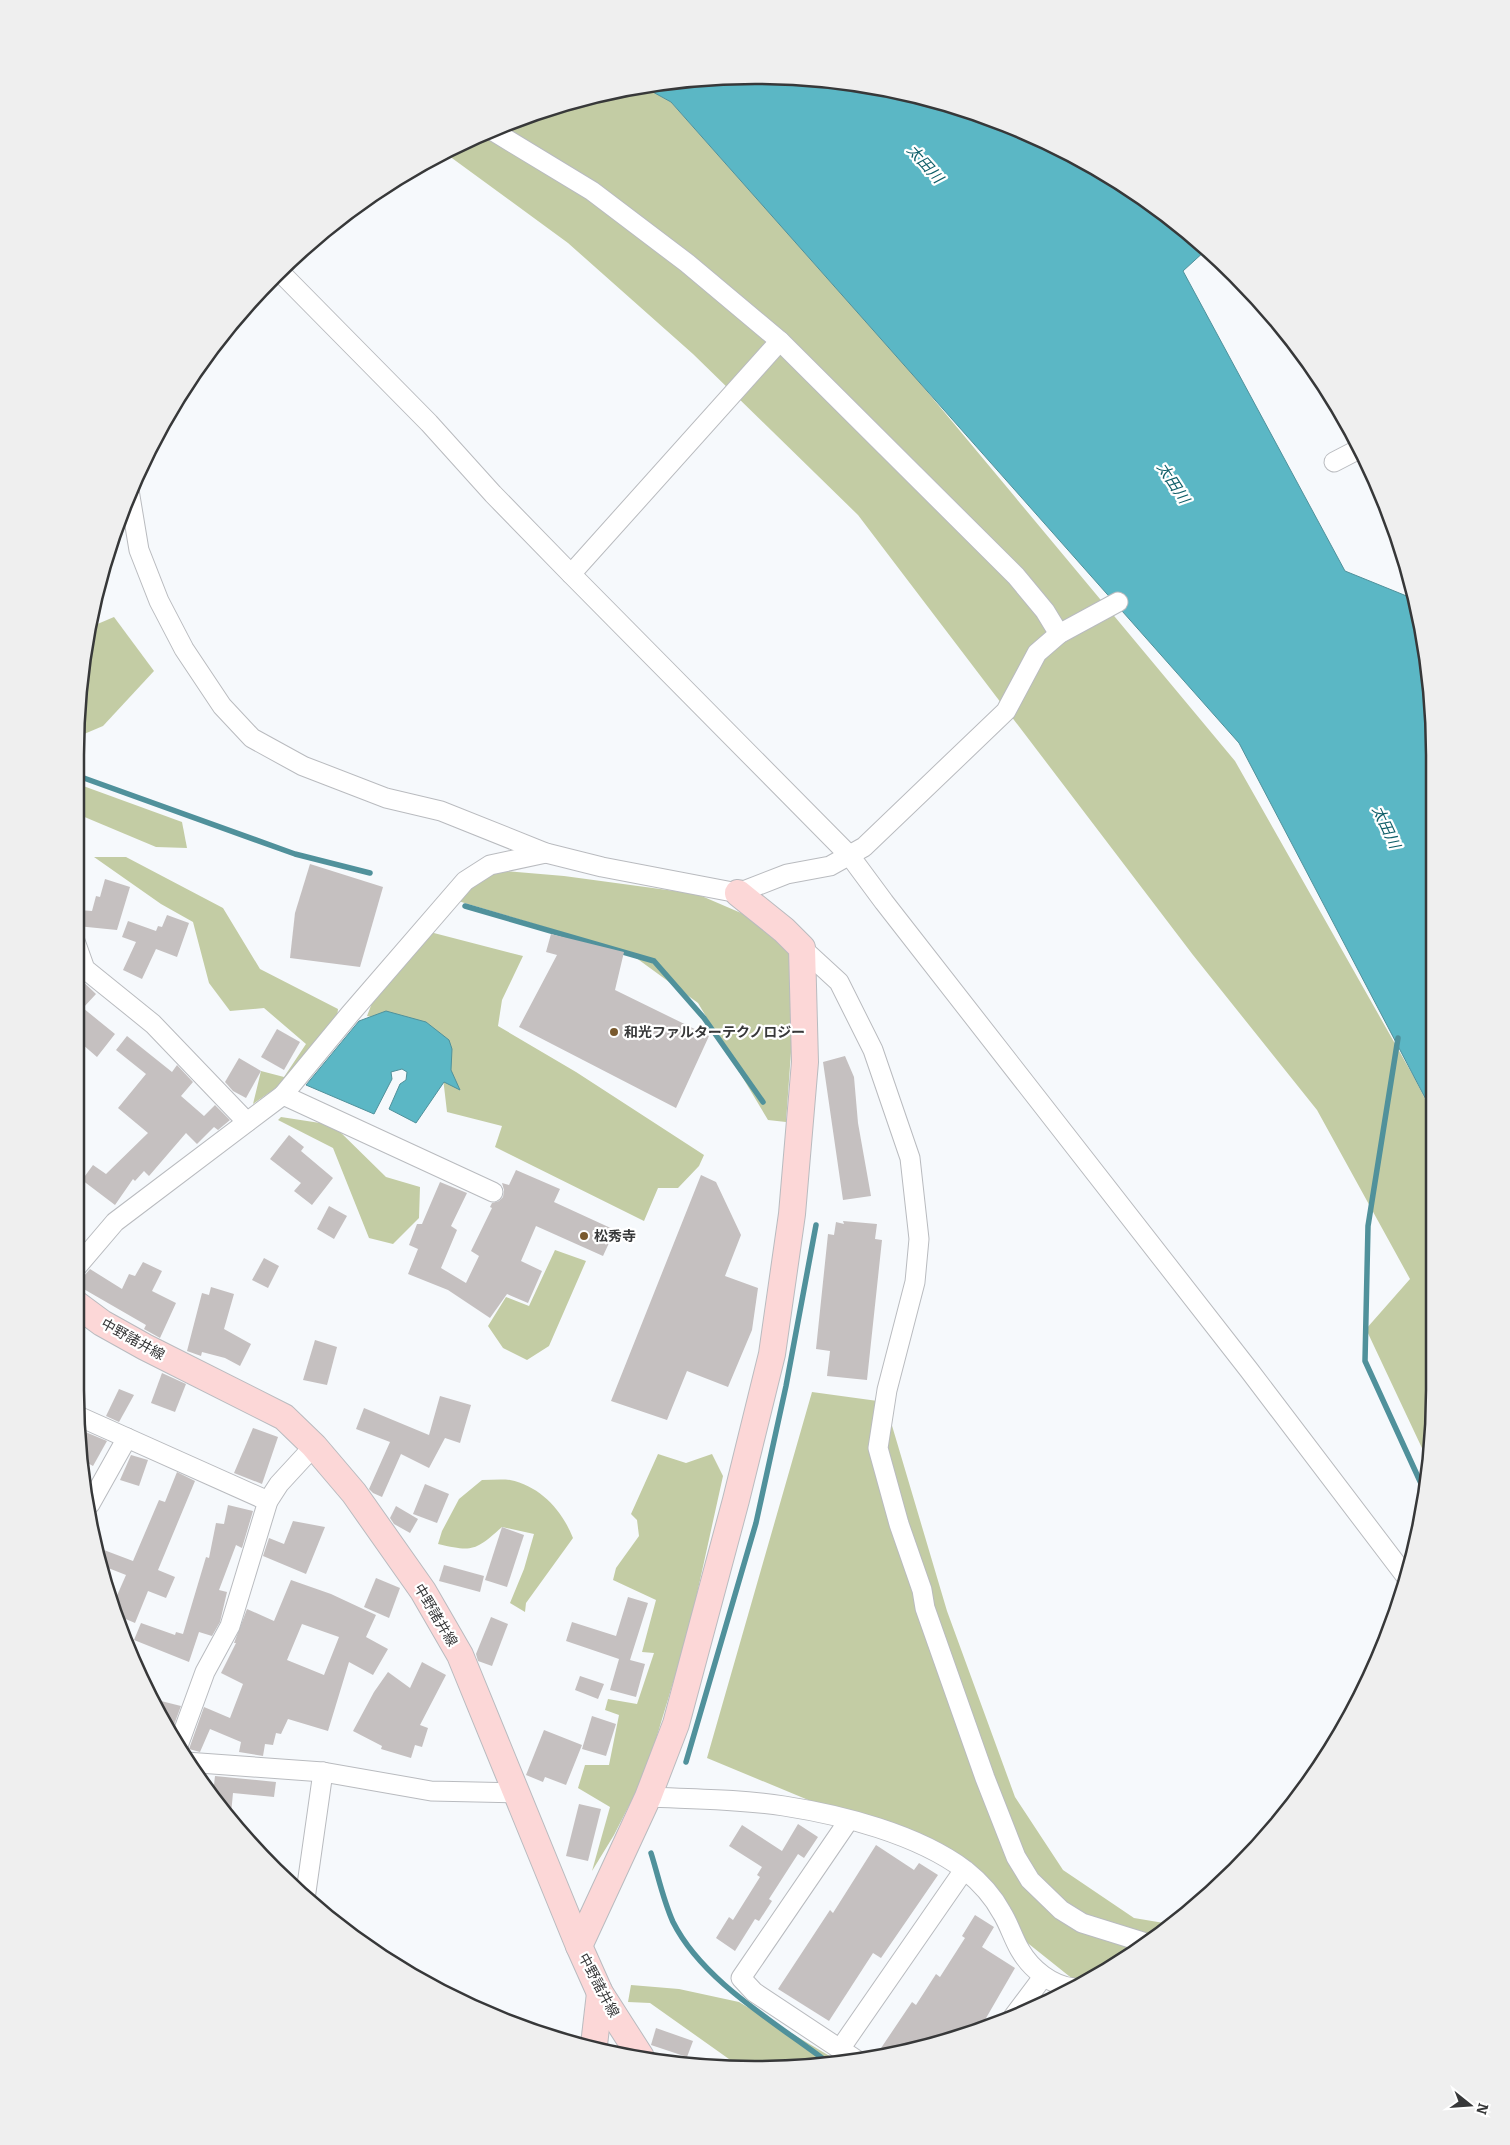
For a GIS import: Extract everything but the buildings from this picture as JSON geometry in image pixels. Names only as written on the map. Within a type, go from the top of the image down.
[{"type":"street","points":[[499,135],[592,191],[688,263],[780,341],[1016,576],[1045,611],[1059,634]]},
{"type":"street","points":[[284,276],[429,423],[493,494],[571,574],[850,856],[1249,1370],[1401,1570]]},
{"type":"street","points":[[571,574],[780,341]]},
{"type":"street","points":[[1334,462],[1354,452]]},
{"type":"street","points":[[132,506],[139,550],[159,601],[184,649],[222,706],[252,738],[303,766],[386,798],[441,811],[546,853],[602,867],[738,893],[784,930],[839,982],[873,1050],[910,1158],[919,1239],[915,1282],[887,1390],[878,1448],[899,1524],[922,1590],[925,1608],[985,1778],[1016,1856],[1030,1880],[1061,1910],[1082,1923],[1139,1940]]},
{"type":"street","points":[[738,893],[788,874],[830,866],[850,856],[894,821],[1006,712],[1037,653],[1059,634],[1118,602]]},
{"type":"street","points":[[84,1258],[115,1222],[283,1095],[465,881],[490,865],[546,853]]},
{"type":"street","points":[[579,1946],[648,1797],[676,1724],[736,1500],[772,1354],[792,1214],[805,1062],[802,948]]},
{"type":"street","points":[[84,966],[85,969],[154,1024],[247,1122]]},
{"type":"street","points":[[283,1095],[493,1192]]},
{"type":"street","name":"中野諸井線","points":[[84,1310],[102,1323],[145,1347],[284,1417],[314,1446],[354,1493],[423,1591],[460,1655],[600,1993],[637,2050]]},
{"type":"street","points":[[85,1419],[268,1501]]},
{"type":"street","points":[[93,1499],[127,1438]]},
{"type":"street","points":[[181,1737],[205,1672],[230,1626],[268,1501],[279,1484],[314,1446]]},
{"type":"street","points":[[197,1763],[323,1772],[431,1791],[516,1793]]},
{"type":"street","points":[[306,1890],[323,1772]]},
{"type":"street","points":[[648,1797],[783,1806],[849,1820],[896,1835],[938,1854],[964,1870],[984,1887],[1002,1912],[1020,1951],[1043,1977],[1065,1985]]},
{"type":"street","points":[[849,1820],[741,1978],[754,1992],[849,2055]]},
{"type":"street","points":[[840,2049],[964,1870]]},
{"type":"street","points":[[1022,2005],[1043,1977]]},
{"type":"street","points":[[594,2041],[600,1993]]},
{"type":"green space","points":[[652,92],[671,102],[915,377],[1235,761],[1426,1101],[1426,1390],[1423,1451],[1366,1329],[1410,1279],[1317,1110],[1193,955],[858,515],[693,354],[568,243],[451,157],[539,119],[581,107]]},
{"type":"green space","points":[[114,617],[154,671],[103,726],[84,734],[89,667],[97,624]]},
{"type":"green space","points":[[84,786],[182,822],[187,848],[156,847],[84,817]]},
{"type":"green space","points":[[94,857],[126,857],[223,908],[260,969],[338,1009],[336,1027],[280,1085],[253,1104],[261,1071],[284,1077],[306,1044],[264,1008],[230,1011],[209,983],[193,922],[161,904]]},
{"type":"green space","points":[[492,870],[564,876],[697,894],[748,916],[794,950],[797,968],[786,1122],[768,1120],[698,1003],[628,952],[458,901]]},
{"type":"green space","points":[[430,932],[523,956],[502,1000],[498,1026],[576,1072],[704,1155],[699,1166],[678,1188],[658,1188],[644,1221],[495,1147],[502,1126],[447,1112],[440,1052],[389,1021],[367,1016],[379,985]]},
{"type":"green space","points":[[281,1117],[333,1125],[386,1177],[420,1187],[419,1218],[393,1244],[369,1238],[333,1148],[278,1120]]},
{"type":"green space","points":[[555,1250],[586,1261],[549,1346],[527,1360],[503,1348],[488,1326],[506,1297],[529,1306]]},
{"type":"green space","points":[[812,1392],[885,1402],[947,1611],[1015,1797],[1063,1870],[1134,1918],[1164,1923],[1128,1948],[1074,1980],[1010,1929],[984,1887],[938,1854],[707,1758]]},
{"type":"green space","points":[[658,1454],[686,1463],[712,1454],[723,1476],[689,1630],[646,1772],[614,1835],[592,1871],[610,1807],[578,1788],[585,1765],[609,1765],[619,1715],[605,1710],[608,1699],[637,1704],[654,1653],[642,1652],[656,1600],[613,1580],[616,1568],[639,1536],[637,1520],[631,1514]]},
{"type":"green space","points":[[482,1480],[510,1480],[531,1488],[549,1501],[556,1509],[573,1538],[526,1603],[525,1612],[510,1603],[524,1569],[534,1534],[502,1527],[486,1541],[473,1548],[459,1548],[438,1544],[442,1531],[459,1499]]},
{"type":"green space","points":[[631,1985],[679,1989],[739,2002],[831,2057],[799,2060],[731,2060],[650,2003],[628,2002]]},
{"type":"water","name":"太田川","points":[[711,85],[799,85],[843,89],[886,97],[971,119],[1052,153],[1091,174],[1164,222],[1202,254],[1183,271],[1345,571],[1406,596],[1421,667],[1425,711],[1426,1100],[1239,743],[671,102],[652,92]]},
{"type":"water","points":[[386,1011],[426,1022],[449,1040],[452,1049],[451,1070],[460,1090],[444,1082],[416,1123],[389,1109],[400,1084],[406,1080],[407,1072],[402,1069],[391,1072],[392,1079],[374,1114],[306,1085],[359,1021]]},
{"type":"waterway","points":[[84,778],[295,854],[370,873]]},
{"type":"waterway","points":[[465,906],[654,961],[704,1018],[763,1102]]},
{"type":"waterway","points":[[1398,1038],[1368,1226],[1365,1361],[1420,1482]]},
{"type":"waterway","points":[[686,1762],[756,1523],[786,1386],[816,1225]]},
{"type":"waterway","points":[[651,1853],[669,1914],[686,1944],[722,1983],[822,2058]]},
{"type":"place","name":"和光ファルターテクノロジー","points":[[614,1032]]},
{"type":"place","name":"松秀寺","points":[[584,1236]]}]
